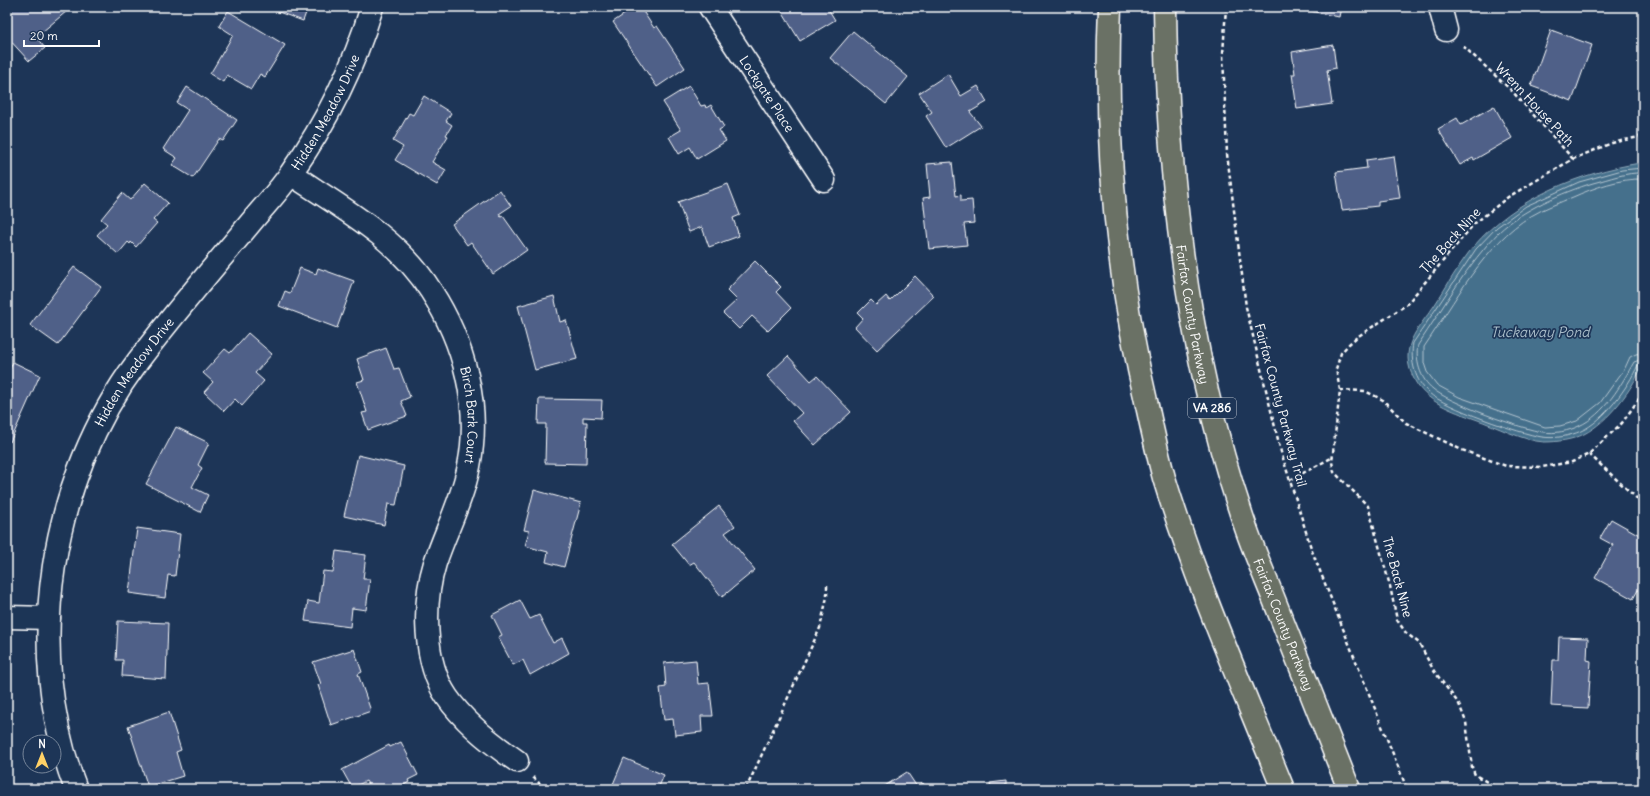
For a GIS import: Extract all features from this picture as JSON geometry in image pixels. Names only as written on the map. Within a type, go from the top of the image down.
[{"type":"highway","points":[[1110,7],[1108,44],[1110,148],[1127,309],[1138,364],[1164,475],[1180,528],[1282,789]]},
{"type":"highway","name":"Fairfax County Parkway","points":[[1165,7],[1166,64],[1172,162],[1189,298],[1205,382],[1222,448],[1246,528],[1348,789]]},
{"type":"street","name":"Hidden Meadow Drive","points":[[76,789],[60,736],[53,697],[49,618],[56,553],[68,503],[84,456],[108,408],[137,362],[291,174],[327,116],[360,46],[372,7]]},
{"type":"street","name":"Lockgate Place","points":[[710,7],[824,180]]},
{"type":"street","points":[[1440,7],[1446,30]]},
{"type":"street","name":"Birch Bark Court","points":[[291,174],[378,232],[407,259],[431,290],[450,324],[463,358],[471,394],[473,431],[469,466],[459,505],[435,564],[428,597],[427,629],[433,666],[447,697],[472,725],[500,750],[517,761]]},
{"type":"street","points":[[7,617],[49,618]]},
{"type":"path","name":"Fairfax County Parkway Trail","points":[[1226,7],[1223,54],[1227,154],[1246,307],[1281,452],[1312,551],[1407,789]]},
{"type":"path","name":"Wrenn House Path","points":[[1446,30],[1512,91],[1573,159]]},
{"type":"path","name":"The Back Nine","points":[[1498,789],[1475,775],[1472,767],[1466,722],[1459,704],[1434,671],[1419,643],[1406,633],[1397,620],[1390,586],[1368,506],[1334,472],[1333,450],[1337,427],[1340,390],[1336,369],[1341,353],[1349,344],[1406,305],[1474,224],[1490,210],[1508,197],[1573,159],[1612,143],[1643,136]]},
{"type":"path","points":[[1340,390],[1365,391],[1383,400],[1406,423],[1417,430],[1462,450],[1506,466],[1542,467],[1572,462],[1589,454],[1622,423],[1643,393]]},
{"type":"path","points":[[1589,454],[1643,504]]},
{"type":"path","points":[[1290,480],[1333,457]]},
{"type":"path","points":[[746,789],[820,628],[827,597],[827,583]]},
{"type":"water","name":"Tuckaway Pond","points":[[1640,163],[1643,164],[1643,363],[1627,393],[1611,413],[1593,429],[1580,436],[1554,442],[1544,442],[1518,436],[1458,413],[1440,405],[1425,394],[1414,379],[1410,368],[1408,358],[1409,349],[1421,323],[1474,246],[1490,229],[1509,214],[1528,201],[1550,190],[1594,173]]},
{"type":"building","points":[[7,7],[64,7],[67,11],[36,37],[45,48],[29,61],[7,37]]},
{"type":"building","points":[[265,7],[308,7],[303,21]]},
{"type":"building","points":[[635,7],[640,7],[654,28],[657,26],[685,68],[657,87],[613,22]]},
{"type":"building","points":[[779,7],[827,7],[835,20],[800,41]]},
{"type":"building","points":[[1305,7],[1341,7],[1339,17],[1305,10]]},
{"type":"building","points":[[228,11],[285,45],[265,77],[260,74],[251,89],[227,75],[223,82],[210,74],[233,35],[219,26]]},
{"type":"building","points":[[1551,30],[1592,45],[1572,101],[1531,86]]},
{"type":"building","points":[[853,31],[908,77],[886,104],[830,58]]},
{"type":"building","points":[[1333,45],[1336,68],[1327,70],[1332,104],[1297,109],[1292,74],[1295,74],[1292,52]]},
{"type":"building","points":[[948,74],[961,96],[978,86],[987,102],[970,112],[981,126],[946,148],[926,116],[932,112],[919,93]]},
{"type":"building","points":[[689,86],[701,106],[705,105],[706,108],[711,105],[724,127],[719,130],[726,141],[697,159],[690,147],[679,154],[669,137],[681,130],[663,102]]},
{"type":"building","points":[[187,87],[237,120],[223,141],[219,139],[193,178],[172,165],[177,158],[163,149],[188,110],[177,103]]},
{"type":"building","points":[[424,96],[451,113],[446,121],[452,125],[446,135],[448,136],[432,162],[446,170],[437,185],[395,160],[403,147],[393,141],[409,113],[413,115]]},
{"type":"building","points":[[1494,106],[1512,138],[1474,160],[1473,158],[1460,165],[1438,129],[1457,118],[1461,125]]},
{"type":"building","points":[[1394,156],[1400,198],[1378,201],[1378,206],[1342,210],[1336,172],[1367,168],[1366,160]]},
{"type":"building","points":[[952,162],[956,196],[961,195],[961,201],[972,200],[974,223],[964,224],[967,245],[929,249],[923,198],[930,197],[927,164]]},
{"type":"building","points":[[145,183],[168,203],[153,220],[157,223],[136,247],[131,242],[130,244],[128,242],[118,254],[97,235],[107,224],[101,219],[122,193],[130,200]]},
{"type":"building","points":[[728,184],[740,215],[733,218],[739,236],[709,247],[702,227],[689,232],[678,202]]},
{"type":"building","points":[[500,190],[511,206],[499,214],[501,217],[503,216],[527,250],[493,274],[471,242],[467,245],[452,224]]},
{"type":"building","points":[[755,261],[781,287],[776,292],[791,308],[768,331],[752,316],[739,329],[723,313],[737,300],[727,290]]},
{"type":"building","points":[[74,267],[101,287],[58,345],[30,325]]},
{"type":"building","points":[[300,268],[316,274],[318,268],[354,281],[337,328],[279,306],[285,291],[290,293]]},
{"type":"building","points":[[915,276],[934,296],[877,350],[855,327],[863,318],[858,313],[871,300],[876,305],[886,296],[890,301]]},
{"type":"building","points":[[554,296],[560,322],[566,320],[577,359],[535,370],[518,306]]},
{"type":"building","points":[[248,333],[272,354],[255,373],[264,381],[242,406],[235,399],[224,411],[204,392],[213,382],[203,373],[225,349],[230,353]]},
{"type":"building","points":[[386,348],[394,369],[399,368],[410,397],[401,401],[407,416],[368,430],[362,413],[367,412],[357,382],[364,380],[357,359]]},
{"type":"building","points":[[788,356],[811,381],[817,376],[851,412],[815,445],[793,421],[802,413],[767,376]]},
{"type":"building","points":[[13,362],[40,375],[10,442],[7,441],[7,375]]},
{"type":"building","points":[[539,399],[602,400],[601,418],[583,417],[583,422],[587,422],[586,464],[545,463],[546,424],[538,424]]},
{"type":"building","points":[[176,427],[209,443],[198,465],[202,468],[192,487],[208,495],[200,512],[146,484]]},
{"type":"building","points":[[358,455],[404,466],[396,505],[388,504],[384,525],[344,516]]},
{"type":"building","points":[[534,490],[581,503],[564,567],[546,562],[548,552],[525,546],[529,531],[524,530]]},
{"type":"building","points":[[719,506],[735,526],[725,533],[755,570],[722,597],[694,562],[689,565],[672,544]]},
{"type":"building","points":[[1611,519],[1643,537],[1643,581],[1633,599],[1595,578],[1613,545],[1600,538]]},
{"type":"building","points":[[137,528],[180,534],[175,576],[168,575],[165,598],[129,593]]},
{"type":"building","points":[[336,551],[366,555],[363,579],[370,579],[366,610],[352,608],[350,627],[305,621],[308,601],[319,603],[323,571],[333,572]]},
{"type":"building","points":[[520,600],[530,619],[539,615],[553,643],[562,638],[569,653],[530,675],[523,660],[513,665],[498,637],[502,635],[492,615]]},
{"type":"building","points":[[118,621],[168,623],[166,679],[122,676],[123,660],[116,660]]},
{"type":"building","points":[[1559,637],[1588,638],[1587,660],[1591,661],[1588,708],[1551,706],[1553,660],[1558,660]]},
{"type":"building","points":[[354,649],[362,672],[358,674],[371,711],[331,725],[318,685],[321,684],[313,662]]},
{"type":"building","points":[[696,660],[698,684],[709,683],[713,716],[701,716],[702,732],[675,735],[673,719],[664,720],[660,688],[666,687],[664,663]]},
{"type":"building","points":[[169,712],[181,750],[176,752],[183,776],[148,787],[128,726]]},
{"type":"building","points":[[1643,714],[1643,731],[1640,731]]},
{"type":"building","points":[[401,742],[418,775],[408,780],[409,782],[404,785],[406,789],[367,789],[370,787],[366,781],[352,788],[342,770],[389,745],[390,747]]},
{"type":"building","points":[[624,758],[664,775],[658,789],[611,789]]},
{"type":"building","points":[[907,772],[917,787],[923,783],[927,789],[880,789]]},
{"type":"building","points":[[1006,781],[1006,789],[991,789],[990,783]]}]
